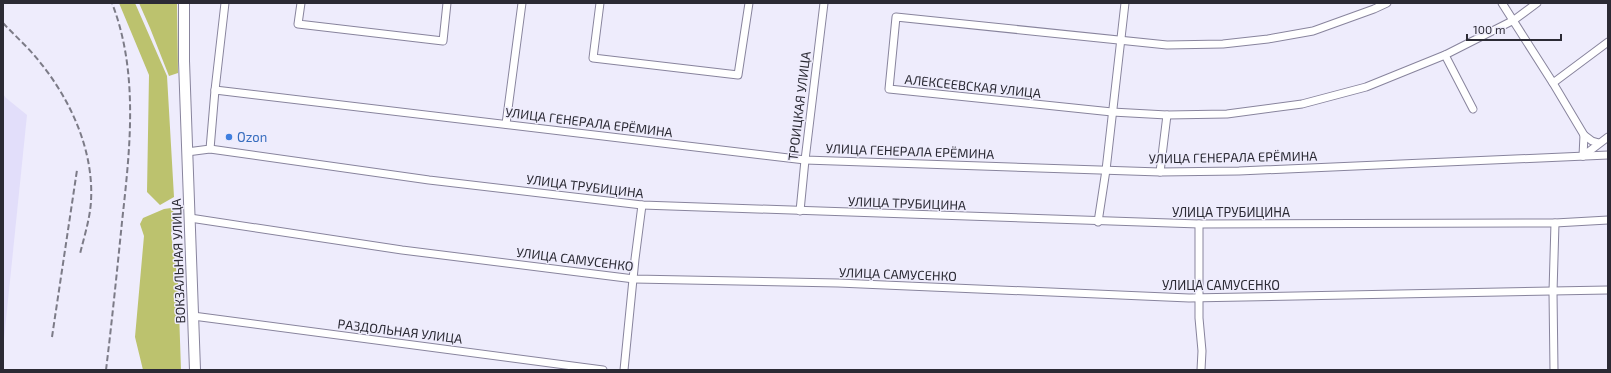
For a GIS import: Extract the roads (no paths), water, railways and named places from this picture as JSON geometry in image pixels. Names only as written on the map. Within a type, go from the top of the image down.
[{"type":"main road","name":"ВОКЗАЛЬНАЯ УЛИЦА","points":[[184,3],[187,152],[195,370]]},
{"type":"street","points":[[187,152],[210,149],[225,3]]},
{"type":"street","points":[[301,3],[298,24],[443,41],[447,3]]},
{"type":"street","points":[[506,124],[522,3]]},
{"type":"street","points":[[600,3],[594,58],[738,75],[749,3]]},
{"type":"street","name":"ТРОИЦКАЯ УЛИЦА","points":[[800,211],[824,3]]},
{"type":"street","points":[[1098,222],[1106,170],[1125,3]]},
{"type":"street","points":[[1120,41],[1167,46],[1223,44],[1268,39],[1313,31],[1387,3]]},
{"type":"street","points":[[1502,3],[1514,20],[1584,135],[1592,141],[1599,143]]},
{"type":"street","points":[[1112,112],[1167,115],[1226,114],[1302,104],[1366,87],[1445,56],[1514,20],[1537,3]]},
{"type":"street","name":"АЛЕКСЕЕВСКАЯ УЛИЦА","points":[[1112,112],[889,89],[896,17],[1120,41]]},
{"type":"street","points":[[1553,83],[1608,42]]},
{"type":"street","points":[[1445,56],[1473,109]]},
{"type":"street","name":"УЛИЦА ГЕНЕРАЛА ЕРЁМИНА","points":[[215,90],[805,160],[1160,172],[1247,170],[1608,155]]},
{"type":"street","points":[[1160,172],[1167,115]]},
{"type":"street","points":[[1583,156],[1584,135]]},
{"type":"street","points":[[1583,156],[1608,137]]},
{"type":"street","name":"УЛИЦА ТРУБИЦИНА","points":[[210,149],[429,180],[642,205],[1098,222],[1199,224],[1555,223],[1608,220]]},
{"type":"street","points":[[624,370],[642,205]]},
{"type":"street","name":"УЛИЦА САМУСЕНКО","points":[[190,218],[402,250],[634,279],[838,284],[1200,298],[1608,290]]},
{"type":"street","points":[[1554,370],[1553,292],[1555,223]]},
{"type":"street","points":[[1199,224],[1199,318],[1202,351],[1201,370]]},
{"type":"street","name":"РАЗДОЛЬНАЯ УЛИЦА","points":[[193,316],[603,370]]},
{"type":"railway","points":[[106,370],[128,167],[130,111],[126,56],[121,30],[112,3]]},
{"type":"railway","points":[[3,23],[39,61],[50,76],[61,92],[78,126],[84,144],[91,182],[90,208],[80,254]]},
{"type":"railway","points":[[52,337],[77,170]]},
{"type":"place","name":"Ozon","points":[[229,137]]}]
